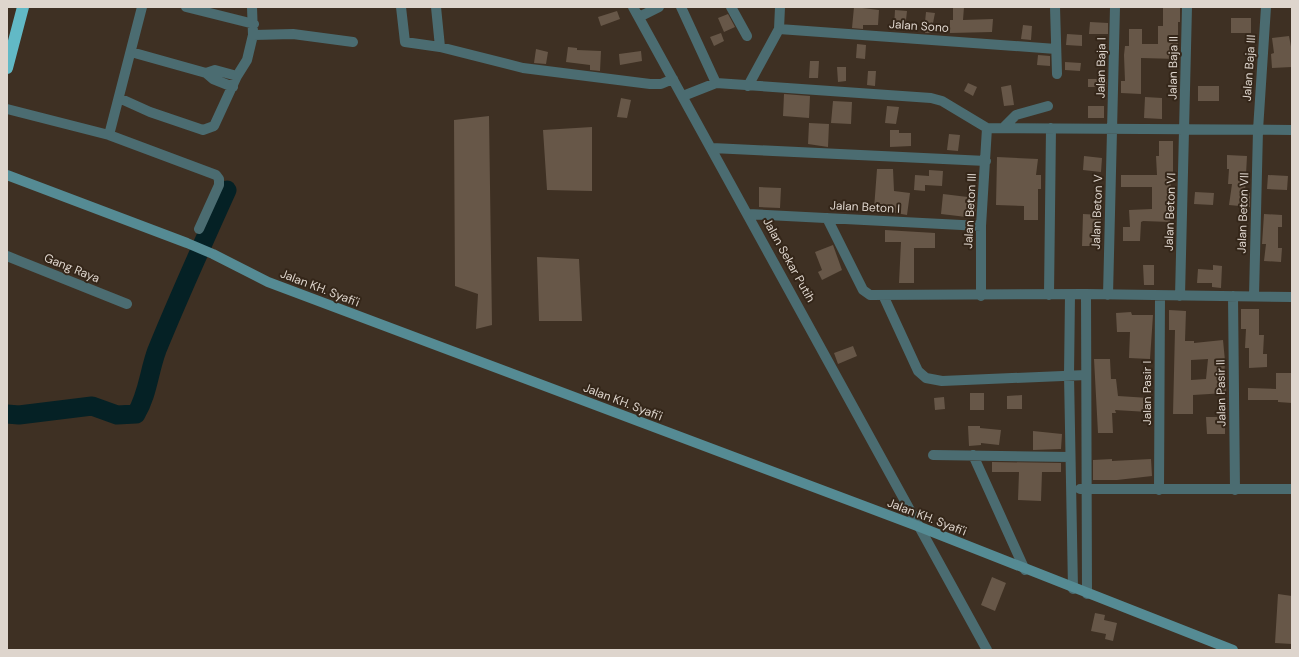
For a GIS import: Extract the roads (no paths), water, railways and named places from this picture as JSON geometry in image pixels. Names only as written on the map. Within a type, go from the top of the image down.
[{"type":"highway","points":[[7,68],[23,7]]},
{"type":"main road","name":"Jalan KH. Syafi'i","points":[[7,175],[187,242],[268,282],[920,527],[1073,589],[1233,650]]},
{"type":"street","points":[[109,135],[142,7]]},
{"type":"street","points":[[186,7],[254,24]]},
{"type":"street","points":[[119,98],[163,116],[203,130],[209,130],[214,126],[237,76],[247,60],[253,35],[254,24],[252,7]]},
{"type":"street","points":[[401,7],[405,42],[440,47],[523,68],[650,84],[661,84],[673,79]]},
{"type":"street","points":[[436,7],[440,47]]},
{"type":"street","name":"Jalan Sekar Putih","points":[[633,7],[705,135],[987,650]]},
{"type":"street","points":[[639,17],[659,7]]},
{"type":"street","points":[[681,7],[716,83]]},
{"type":"street","points":[[730,7],[747,36]]},
{"type":"street","points":[[746,86],[779,29],[780,7]]},
{"type":"street","points":[[1055,7],[1057,74]]},
{"type":"street","name":"Jalan Baja I","points":[[1113,129],[1115,7]]},
{"type":"street","name":"Jalan Baja II","points":[[1185,130],[1187,7]]},
{"type":"street","name":"Jalan Baja III","points":[[1258,130],[1266,7]]},
{"type":"street","name":"Jalan Sono","points":[[779,29],[1056,49]]},
{"type":"street","points":[[253,35],[293,34],[353,42]]},
{"type":"street","points":[[131,52],[206,73],[213,79],[233,87]]},
{"type":"street","points":[[206,73],[215,70],[237,76]]},
{"type":"street","points":[[683,96],[716,83],[931,98],[942,101],[987,128],[1292,130]]},
{"type":"street","points":[[1003,128],[1016,115],[1048,106]]},
{"type":"street","points":[[7,109],[109,135],[216,175],[219,179],[219,185],[199,229]]},
{"type":"street","name":"Jalan Beton III","points":[[981,296],[981,226],[987,128]]},
{"type":"street","points":[[1049,295],[1051,128]]},
{"type":"street","name":"Jalan Beton V","points":[[1108,295],[1113,129]]},
{"type":"street","name":"Jalan Beton VI","points":[[1180,296],[1185,130]]},
{"type":"street","name":"Jalan Beton VII","points":[[1254,296],[1258,130]]},
{"type":"street","points":[[712,148],[986,162]]},
{"type":"street","name":"Jalan Beton I","points":[[748,214],[981,226]]},
{"type":"street","points":[[827,218],[864,292],[870,296],[1086,294],[1292,297]]},
{"type":"street","name":"Gang Raya","points":[[7,256],[127,304]]},
{"type":"street","points":[[1086,294],[1087,594]]},
{"type":"street","points":[[884,295],[918,371],[926,378],[942,381],[1086,375]]},
{"type":"street","points":[[1070,295],[1069,375],[1073,589]]},
{"type":"street","name":"Jalan Pasir I","points":[[1159,490],[1160,296]]},
{"type":"street","name":"Jalan Pasir II","points":[[1233,296],[1235,490]]},
{"type":"street","points":[[933,455],[1070,457]]},
{"type":"street","points":[[973,456],[1025,570]]},
{"type":"street","points":[[1071,489],[1292,489]]},
{"type":"waterway","points":[[7,414],[19,415],[92,406],[117,415],[136,414],[146,390],[157,350],[227,190]]}]
